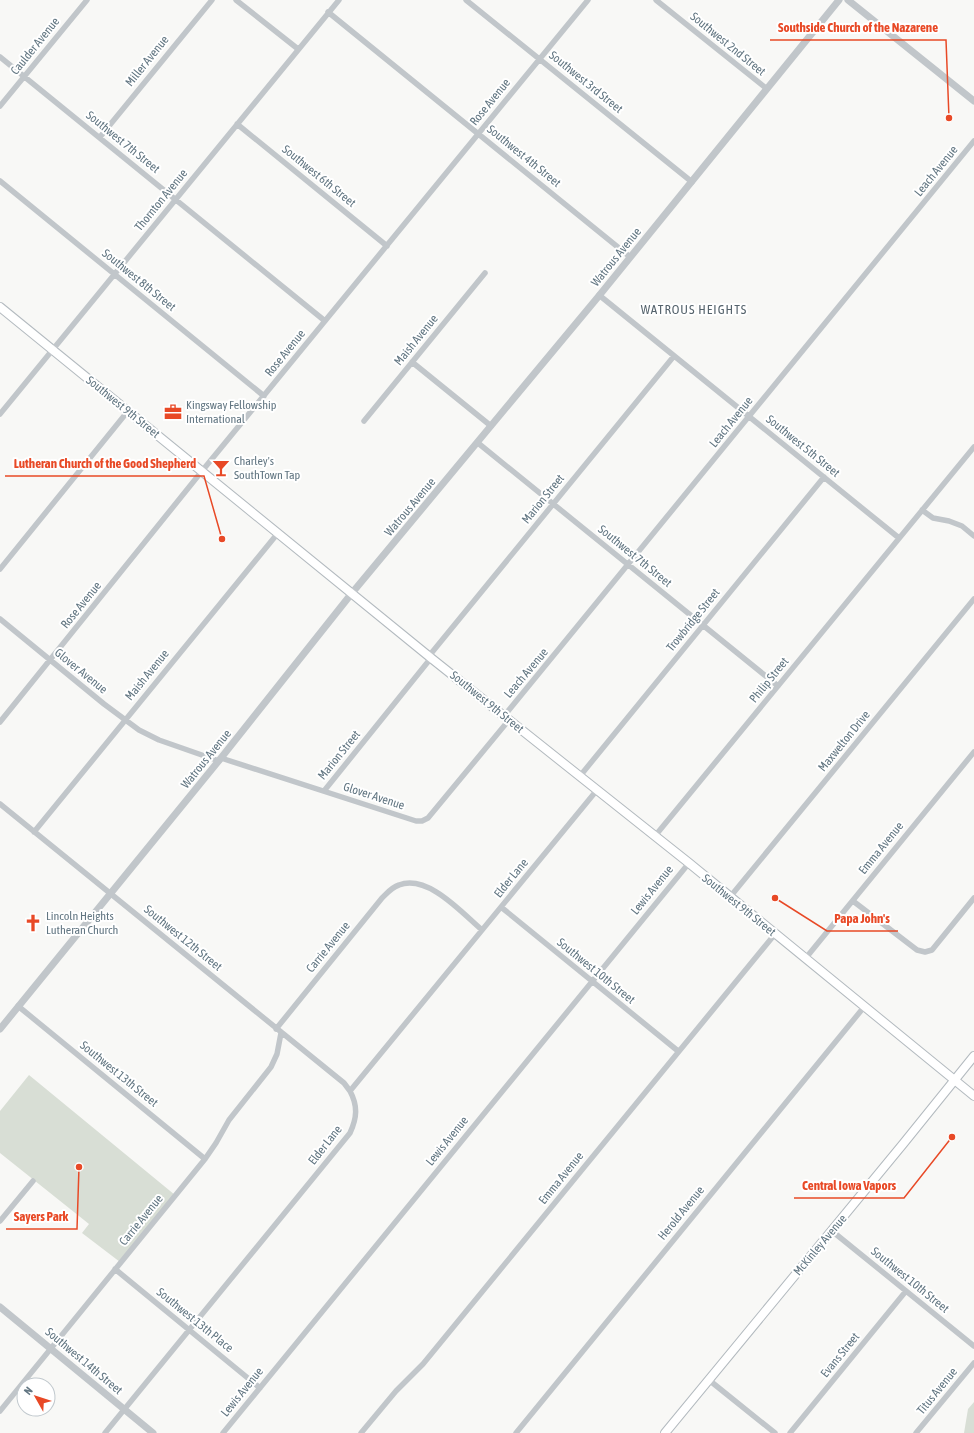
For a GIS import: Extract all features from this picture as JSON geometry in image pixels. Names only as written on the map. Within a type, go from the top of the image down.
[{"type":"main road","name":"Southwest 9th Street","points":[[0,307],[430,657],[689,863],[974,1096]]},
{"type":"main road","name":"McKinley Avenue","points":[[665,1433],[974,1056]]},
{"type":"street","name":"Caulder Avenue","points":[[0,106],[87,0]]},
{"type":"street","name":"Miller Avenue","points":[[100,137],[212,0]]},
{"type":"street","points":[[236,0],[298,49]]},
{"type":"street","name":"Thornton Avenue","points":[[0,414],[339,0]]},
{"type":"street","name":"Southwest 3rd Street","points":[[466,0],[692,182]]},
{"type":"street","name":"Rose Avenue","points":[[0,722],[202,472],[588,0]]},
{"type":"street","name":"Southwest 2nd Street","points":[[656,0],[766,89]]},
{"type":"street","name":"Watrous Avenue","points":[[0,1029],[220,760],[352,593],[478,443],[839,0]]},
{"type":"street","points":[[848,0],[974,101]]},
{"type":"street","name":"Southwest 4th Street","points":[[328,12],[630,257]]},
{"type":"street","name":"Southwest 7th Street","points":[[0,57],[326,321]]},
{"type":"street","name":"Southwest 6th Street","points":[[237,124],[387,246]]},
{"type":"street","name":"Leach Avenue","points":[[428,818],[628,565],[974,141]]},
{"type":"street","name":"Southwest 8th Street","points":[[0,181],[264,396]]},
{"type":"street","name":"Maish Avenue","points":[[364,421],[485,273]]},
{"type":"street","name":"Southwest 5th Street","points":[[599,295],[899,538]]},
{"type":"street","name":"Marion Street","points":[[324,791],[553,504],[674,356]]},
{"type":"street","points":[[412,362],[491,426]]},
{"type":"street","points":[[0,569],[128,411]]},
{"type":"street","name":"Southwest 7th Street","points":[[478,443],[778,686]]},
{"type":"street","points":[[974,447],[922,510],[933,518],[949,521],[962,526],[974,536]]},
{"type":"street","name":"Trowbridge Street","points":[[580,776],[824,477]]},
{"type":"street","name":"Philip Street","points":[[655,836],[922,510]]},
{"type":"street","name":"Maish Avenue","points":[[34,832],[278,533]]},
{"type":"street","name":"Maxwelton Drive","points":[[730,897],[974,599]]},
{"type":"street","name":"Glover Avenue","points":[[0,619],[125,720],[139,730],[159,740],[416,821],[422,821],[428,818]]},
{"type":"street","name":"Emma Avenue","points":[[805,959],[974,752]]},
{"type":"street","name":"Elder Lane","points":[[105,1433],[350,1133],[355,1123],[357,1111],[355,1100],[350,1091],[597,790]]},
{"type":"street","name":"Southwest 12th Street","points":[[0,804],[344,1083],[350,1091]]},
{"type":"street","name":"Lewis Avenue","points":[[223,1433],[689,863]]},
{"type":"street","name":"Carrie Avenue","points":[[0,1411],[205,1158],[216,1143],[229,1120],[271,1067],[277,1054],[279,1031],[382,898],[390,890],[399,885],[409,883],[420,884],[430,888],[443,896],[482,930]]},
{"type":"street","points":[[853,901],[917,950],[925,952],[932,950],[974,898]]},
{"type":"street","name":"Southwest 10th Street","points":[[501,907],[678,1051]]},
{"type":"street","name":"Emma Avenue","points":[[361,1433],[422,1364],[775,934]]},
{"type":"street","name":"Southwest 13th Street","points":[[18,1006],[205,1158]]},
{"type":"street","name":"Herold Avenue","points":[[516,1433],[864,1007]]},
{"type":"street","points":[[0,1221],[33,1181]]},
{"type":"street","name":"Southwest 10th Street","points":[[832,1231],[974,1346]]},
{"type":"street","name":"Southwest 13th Place","points":[[115,1269],[260,1388]]},
{"type":"street","name":"Evans Street","points":[[790,1433],[906,1291]]},
{"type":"street","name":"Southwest 14th Street","points":[[0,1307],[153,1433]]},
{"type":"street","name":"Titus Avenue","points":[[916,1433],[974,1363]]},
{"type":"street","points":[[709,1380],[775,1433]]},
{"type":"shaded area","points":[[29,1075],[175,1195],[120,1262],[82,1233],[89,1224],[0,1153],[0,1111]]},
{"type":"shaded area","points":[[974,1402],[974,1433],[964,1433],[968,1409]]},
{"type":"place","name":"Southside Church of the Nazarene","points":[[949,118]]},
{"type":"place","name":"Kingsway Fellowship International","points":[[173,412]]},
{"type":"place","name":"Charley's SouthTown Tap","points":[[221,468]]},
{"type":"place","name":"Lutheran Church of the Good Shepherd","points":[[222,539]]},
{"type":"place","name":"Papa John's","points":[[775,898]]},
{"type":"place","name":"Lincoln Heights Lutheran Church","points":[[33,923]]},
{"type":"place","name":"Central Iowa Vapors","points":[[952,1137]]},
{"type":"place","name":"Sayers Park","points":[[79,1167]]},
{"type":"district","name":"WATROUS HEIGHTS","points":[[694,309]]}]
